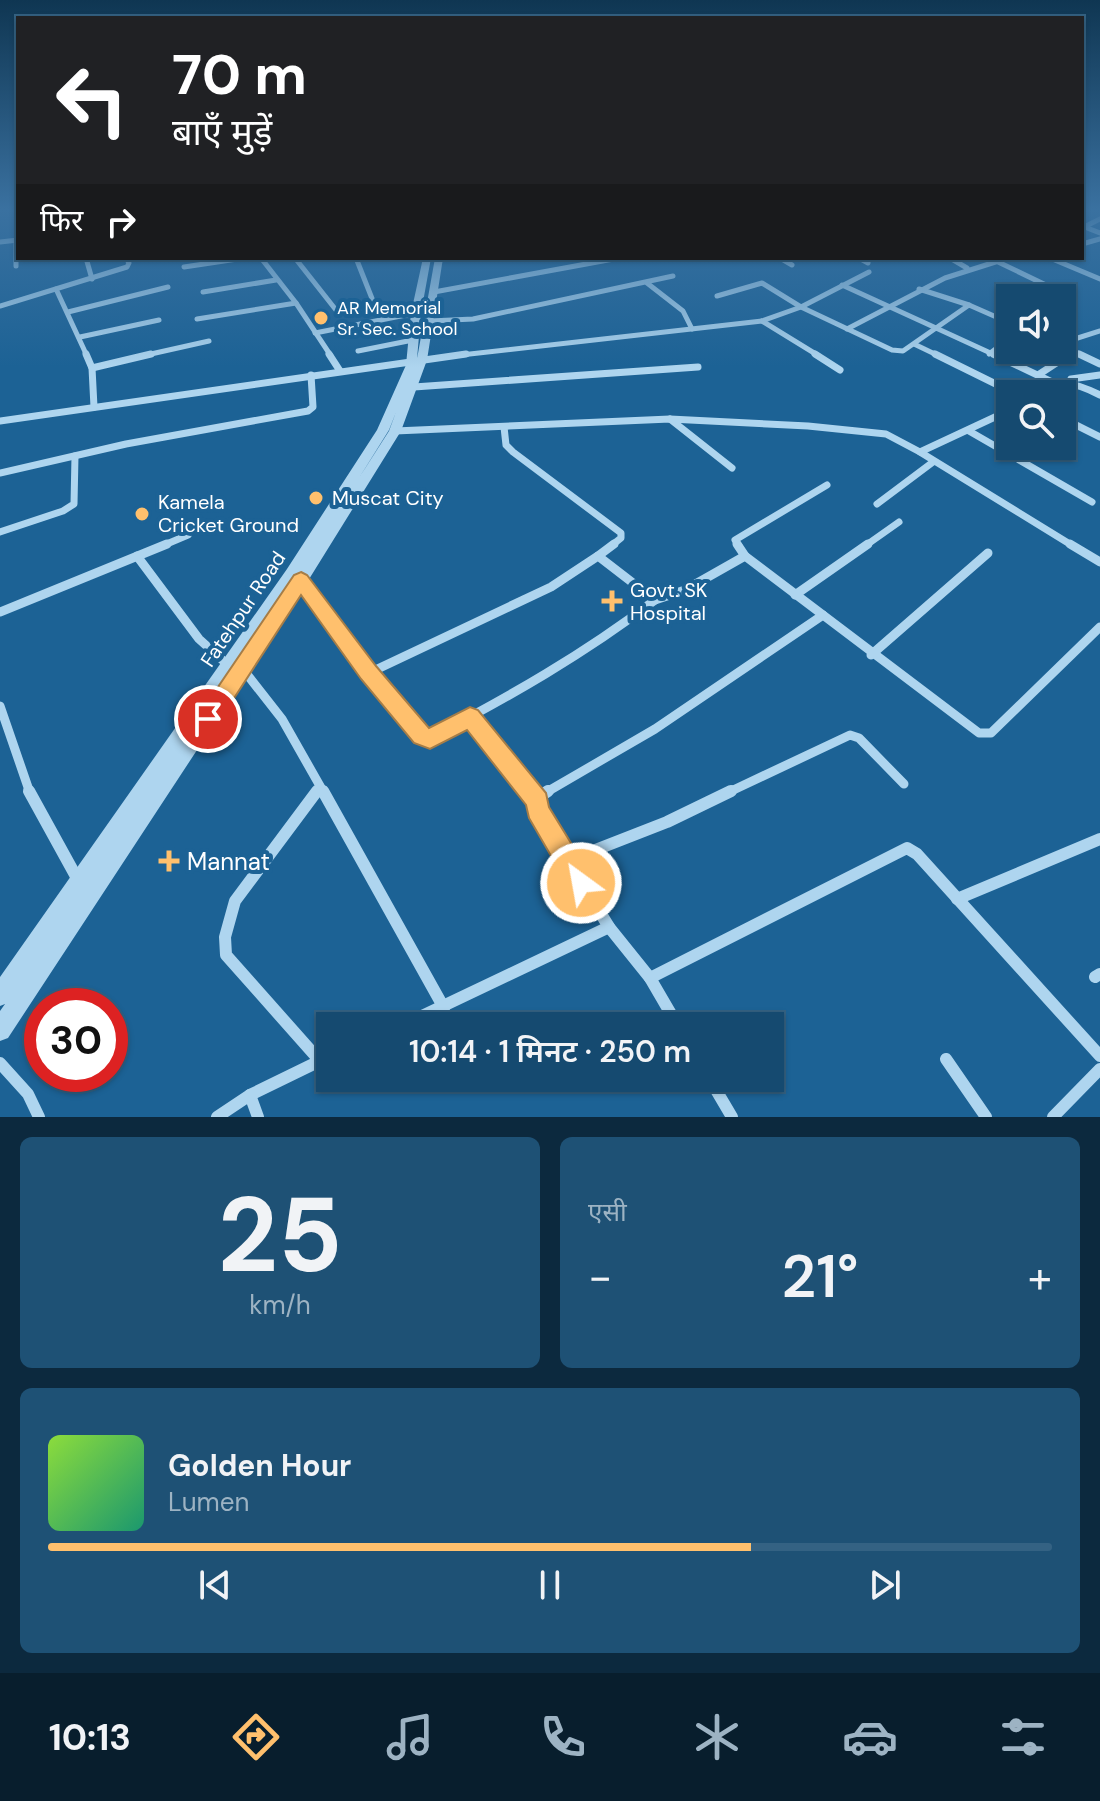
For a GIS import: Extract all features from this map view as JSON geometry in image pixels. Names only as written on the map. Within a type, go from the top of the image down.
[{"type":"street","points":[[87,263],[92,279]]},
{"type":"street","points":[[0,306],[92,279],[127,267],[129,263]]},
{"type":"street","points":[[184,267],[210,263]]},
{"type":"street","points":[[264,263],[296,303],[340,371]]},
{"type":"street","points":[[299,263],[336,310]]},
{"type":"street","points":[[358,263],[373,301]]},
{"type":"street","points":[[0,1030],[30,969],[236,667],[301,580],[395,431],[414,387],[421,313],[438,263]]},
{"type":"street","points":[[421,313],[434,292],[439,263]]},
{"type":"street","points":[[434,292],[591,263]]},
{"type":"street","points":[[959,263],[967,268]]},
{"type":"street","points":[[847,329],[919,289],[967,268],[986,263]]},
{"type":"street","points":[[999,263],[1043,284]]},
{"type":"street","points":[[1062,263],[1100,279]]},
{"type":"street","points":[[0,421],[532,345],[762,321],[801,307],[869,272]]},
{"type":"street","points":[[315,333],[421,313],[473,319],[673,276]]},
{"type":"street","points":[[203,292],[276,280]]},
{"type":"street","points":[[647,283],[683,311],[692,329]]},
{"type":"street","points":[[717,296],[762,283],[801,307],[898,351],[914,344],[969,305]]},
{"type":"street","points":[[842,285],[1048,380]]},
{"type":"street","points":[[68,312],[168,287]]},
{"type":"street","points":[[56,289],[92,368],[94,407]]},
{"type":"street","points":[[919,289],[996,317]]},
{"type":"street","points":[[197,319],[296,303]]},
{"type":"street","name":"Fatehpur Road","points":[[0,995],[30,969],[80,882],[236,667],[383,430],[417,361],[413,340],[421,313]]},
{"type":"street","points":[[80,337],[159,320]]},
{"type":"street","points":[[762,321],[840,370]]},
{"type":"street","points":[[1076,340],[1100,331]]},
{"type":"street","points":[[358,351],[413,340]]},
{"type":"street","points":[[92,368],[209,341]]},
{"type":"street","points":[[914,344],[996,384]]},
{"type":"street","points":[[989,354],[996,349]]},
{"type":"street","points":[[1076,353],[1100,364]]},
{"type":"street","points":[[1038,375],[1055,364]]},
{"type":"street","points":[[414,387],[648,373],[698,367]]},
{"type":"street","points":[[0,473],[308,411],[313,407],[311,375]]},
{"type":"street","points":[[1064,380],[1100,375]]},
{"type":"street","points":[[1070,379],[1100,395]]},
{"type":"street","points":[[920,452],[996,417]]},
{"type":"street","points":[[395,431],[670,419],[808,426],[886,434],[1100,562]]},
{"type":"street","points":[[670,419],[732,468]]},
{"type":"street","points":[[1076,425],[1100,437]]},
{"type":"street","points":[[369,673],[551,587],[621,538],[621,533],[513,452],[506,445],[504,427]]},
{"type":"street","points":[[969,431],[1092,502]]},
{"type":"street","points":[[0,532],[63,511],[74,504],[75,456]]},
{"type":"street","points":[[877,504],[933,462]]},
{"type":"street","points":[[827,485],[735,540],[745,556],[871,655],[979,733],[991,733],[1100,627]]},
{"type":"street","points":[[795,595],[899,522]]},
{"type":"street","points":[[0,612],[188,535]]},
{"type":"street","points":[[871,655],[988,553]]},
{"type":"street","points":[[137,556],[199,639],[236,667],[282,719],[444,1008]]},
{"type":"street","points":[[598,556],[655,600]]},
{"type":"street","points":[[301,580],[369,673],[422,736],[430,738],[559,667],[655,600],[685,590],[745,556]]},
{"type":"street","points":[[670,1012],[650,978],[609,927],[567,861],[537,810],[538,802],[542,795],[655,729],[823,615]]},
{"type":"street","points":[[0,706],[3,730],[29,791],[80,882]]},
{"type":"street","points":[[470,717],[538,802]]},
{"type":"street","points":[[567,861],[667,822],[850,735],[859,738],[904,784]]},
{"type":"street","points":[[316,1049],[226,955],[225,937],[235,901],[320,788]]},
{"type":"street","points":[[957,899],[1100,839]]},
{"type":"street","points":[[650,978],[907,848],[917,854],[1100,1056]]},
{"type":"street","points":[[434,1012],[609,927]]},
{"type":"street","points":[[946,1059],[986,1117]]},
{"type":"street","points":[[217,1117],[250,1095],[316,1062]]},
{"type":"street","points":[[0,1063],[28,1094],[39,1117]]},
{"type":"street","points":[[1053,1117],[1100,1069]]},
{"type":"street","points":[[717,1092],[732,1117]]},
{"type":"street","points":[[250,1095],[258,1117]]},
{"type":"place","name":"AR Memorial Sr. Sec. School","points":[[321,318]]},
{"type":"place","name":"Muscat City","points":[[316,498]]},
{"type":"place","name":"Kamela Cricket Ground","points":[[142,514]]},
{"type":"place","name":"Govt. SK Hospital","points":[[612,601]]},
{"type":"place","name":"Mannat","points":[[169,861]]},
{"type":"route","points":[[208,719],[301,580],[369,673],[422,736],[430,738],[440,735],[470,717],[538,802],[537,810],[581,883]]}]
